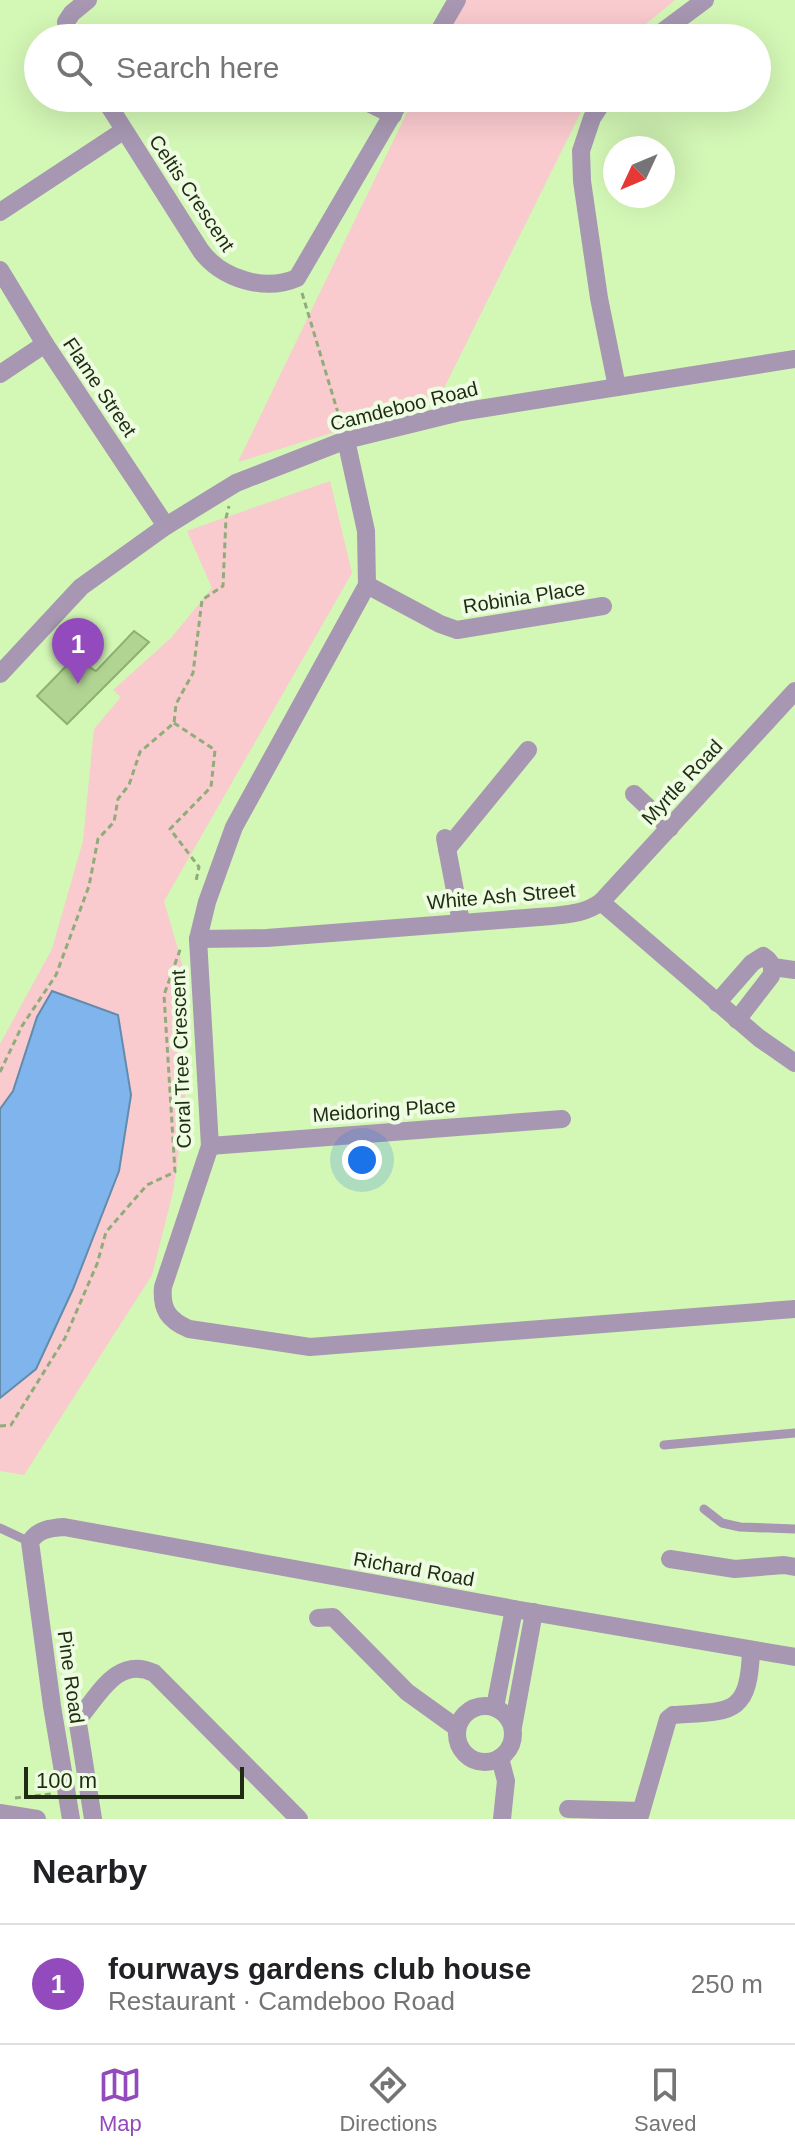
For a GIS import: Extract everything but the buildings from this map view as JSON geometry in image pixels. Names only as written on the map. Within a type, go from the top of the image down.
[{"type":"street","points":[[66,24],[72,13],[88,0]]},
{"type":"street","points":[[443,24],[457,0]]},
{"type":"street","points":[[673,24],[705,0]]},
{"type":"street","name":"Celtis Crescent","points":[[112,112],[201,251],[216,269],[242,280],[285,283],[297,278]]},
{"type":"street","points":[[387,112],[393,115]]},
{"type":"street","points":[[297,278],[395,112]]},
{"type":"street","points":[[596,112],[581,151],[582,181],[599,298],[617,387]]},
{"type":"street","points":[[0,212],[123,131]]},
{"type":"street","name":"Flame Street","points":[[0,270],[45,344],[166,526]]},
{"type":"street","points":[[0,374],[45,344]]},
{"type":"street","name":"Camdeboo Road","points":[[0,674],[81,587],[166,526],[236,483],[346,440],[460,412],[795,359]]},
{"type":"street","name":"Coral Tree Crescent","points":[[346,440],[366,531],[367,585],[234,827],[190,940],[210,1146],[163,1287],[162,1304],[167,1314],[174,1323],[189,1329],[310,1347],[795,1309]]},
{"type":"street","name":"Robinia Place","points":[[367,585],[457,630],[603,606]]},
{"type":"street","name":"Myrtle Road","points":[[601,902],[792,702]]},
{"type":"street","points":[[461,922],[446,844],[528,750]]},
{"type":"street","points":[[634,794],[670,828]]},
{"type":"street","name":"White Ash Street","points":[[190,940],[267,938],[577,913],[592,909],[601,902],[737,1020],[795,1063]]},
{"type":"street","points":[[717,1003],[763,956],[773,967],[795,970]]},
{"type":"street","points":[[737,1020],[771,976],[773,967]]},
{"type":"street","name":"Meidoring Place","points":[[210,1146],[562,1119]]},
{"type":"street","name":"Richard Road","points":[[30,1542],[41,1531],[64,1527],[795,1657]]},
{"type":"street","name":"Pine Road","points":[[30,1542],[71,1819]]},
{"type":"street","points":[[670,1559],[735,1569],[795,1567]]},
{"type":"street","points":[[495,1707],[514,1609]]},
{"type":"street","points":[[513,1727],[509,1718],[495,1707],[476,1707],[461,1719],[457,1737],[466,1755],[483,1762],[500,1758],[511,1744],[534,1612]]},
{"type":"street","points":[[318,1618],[333,1617],[407,1692],[457,1728]]},
{"type":"street","points":[[568,1809],[640,1815],[668,1719],[673,1715],[715,1712],[731,1707],[744,1697],[750,1681],[751,1650]]},
{"type":"street","points":[[93,1819],[78,1724],[80,1717],[117,1672],[136,1667],[154,1673],[299,1819]]},
{"type":"street","points":[[500,1758],[506,1781],[502,1819]]},
{"type":"street","points":[[4,1806],[37,1819]]},
{"type":"lane","points":[[664,1445],[795,1433]]},
{"type":"lane","points":[[704,1509],[722,1523],[740,1527],[795,1529]]},
{"type":"lane","points":[[0,1528],[30,1542]]},
{"type":"path","points":[[297,278],[346,440]]},
{"type":"path","points":[[0,1072],[22,1026],[56,975],[89,886],[98,839],[114,822],[118,799],[129,785],[140,752],[174,723],[176,704],[193,673],[202,600],[223,586],[226,518],[236,483]]},
{"type":"path","points":[[174,723],[215,750],[211,787],[170,829],[199,867],[196,882]]},
{"type":"path","points":[[0,1426],[11,1425],[65,1338],[97,1264],[106,1232],[147,1185],[175,1172],[164,995],[190,940]]},
{"type":"path","points":[[4,1806],[67,1792]]},
{"type":"shaded area","points":[[462,0],[675,0],[646,24],[451,24]]},
{"type":"shaded area","points":[[407,112],[581,112],[438,400],[238,462]]},
{"type":"shaded area","points":[[330,481],[352,573],[164,901],[185,974],[185,1108],[173,1192],[152,1275],[24,1475],[0,1471],[0,1044],[52,949],[83,841],[94,729],[121,697],[113,690],[171,638],[212,588],[187,531]]},
{"type":"water","points":[[52,991],[118,1015],[131,1095],[119,1171],[73,1289],[36,1369],[0,1398],[0,1109],[13,1091],[37,1017]]},
{"type":"place","name":"fourways gardens club house","points":[[78,684]]}]
